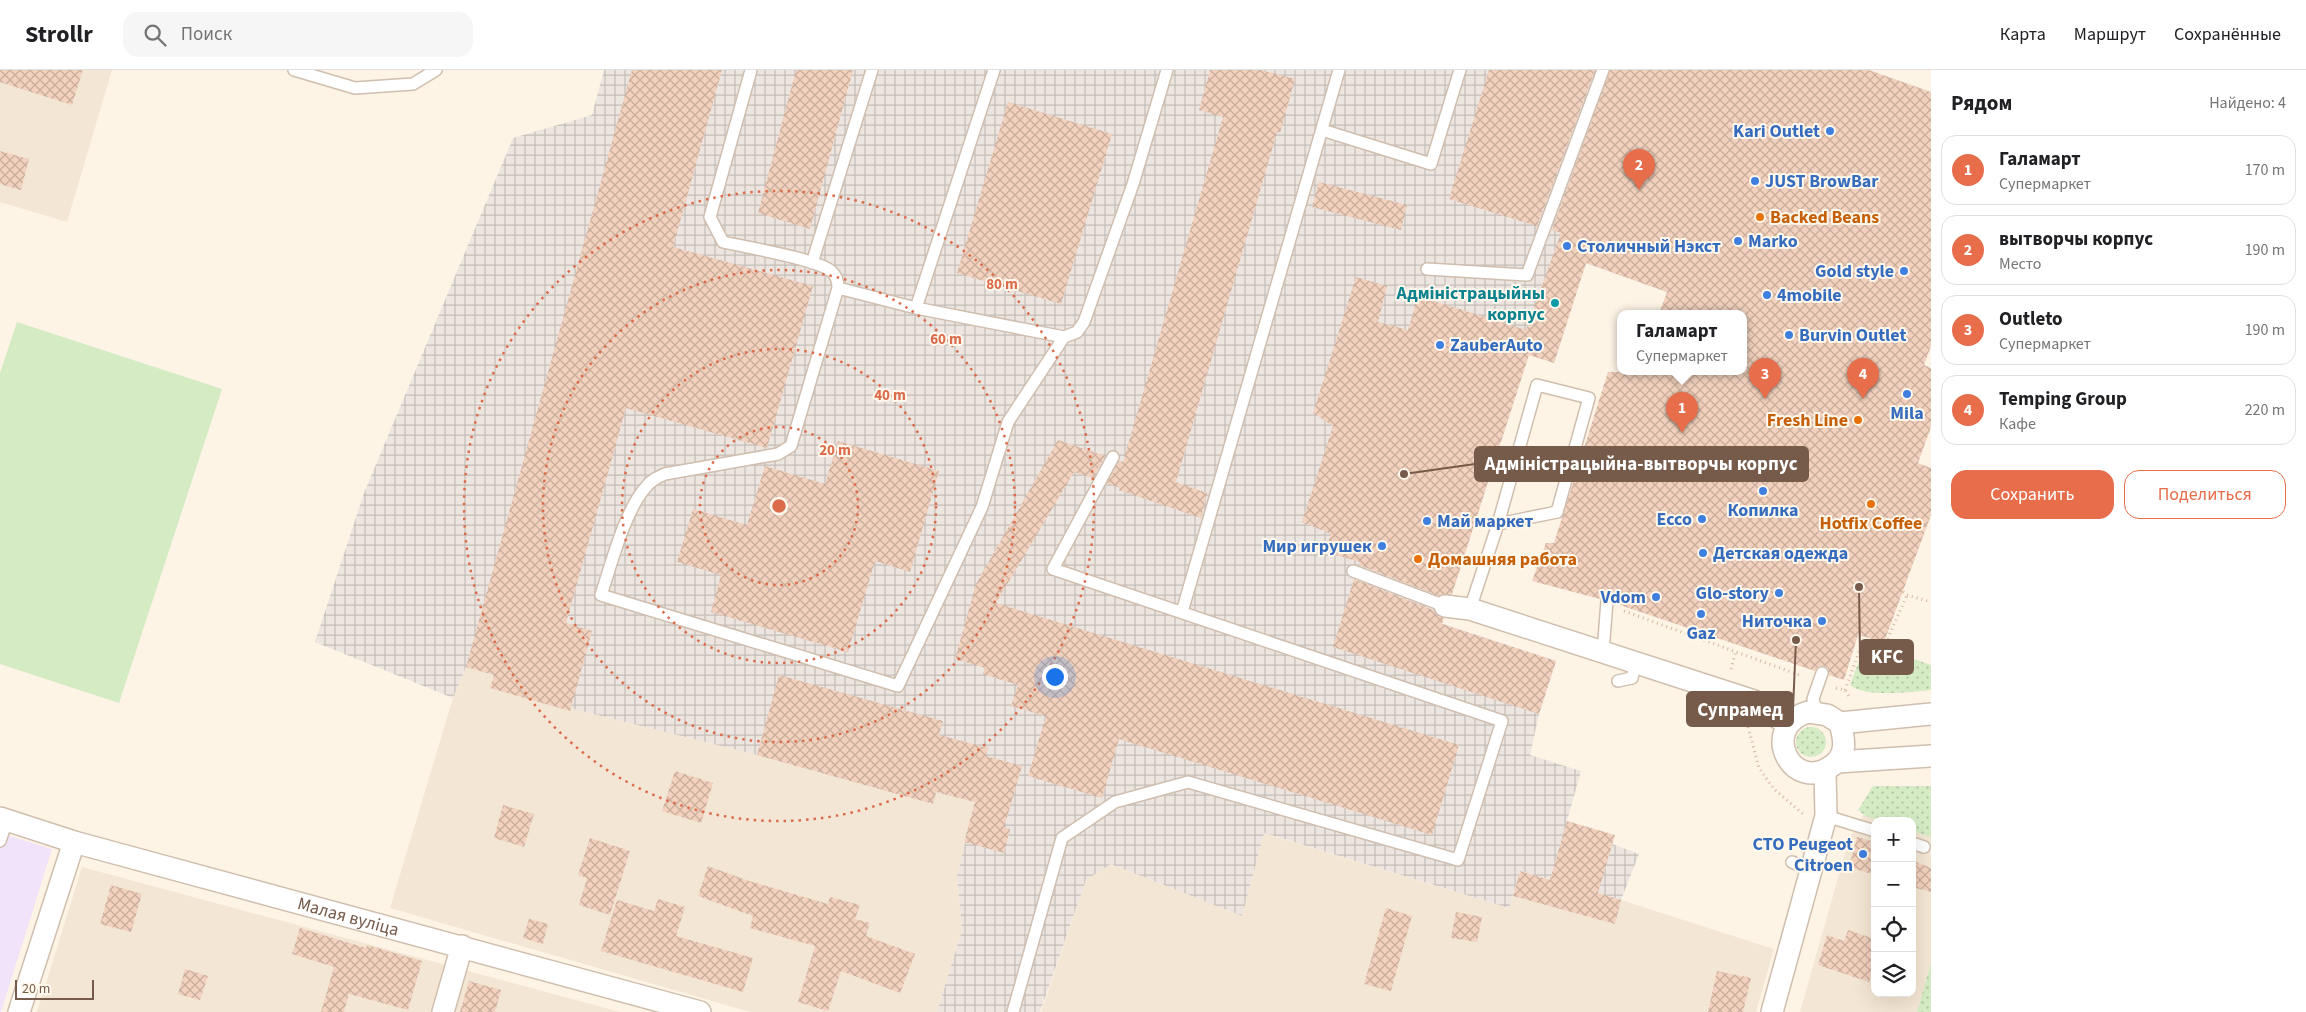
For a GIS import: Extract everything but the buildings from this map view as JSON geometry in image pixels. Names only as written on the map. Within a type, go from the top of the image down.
[{"type":"street","points":[[1446,606],[1470,609],[1754,700],[1788,725]]},
{"type":"street","points":[[1931,714],[1840,723],[1817,712],[1801,714],[1788,725],[1784,732],[1783,747],[1789,762],[1809,773],[1831,767],[1931,756]]},
{"type":"street","points":[[1772,1012],[1826,816],[1831,767],[1844,742],[1840,723]]},
{"type":"street","name":"Малая вуліца","points":[[2,827],[74,842],[700,1012]]},
{"type":"street","points":[[19,1012],[74,842]]},
{"type":"street","points":[[443,1012],[462,946]]},
{"type":"lane","points":[[294,70],[355,88],[413,84],[436,70]]},
{"type":"lane","points":[[751,70],[710,217],[723,242],[812,262],[831,271],[837,280],[838,288],[791,446],[778,454],[666,474],[654,479],[645,487],[625,524],[601,595],[898,686],[982,507],[1008,422],[1064,337]]},
{"type":"lane","points":[[812,262],[872,70]]},
{"type":"lane","points":[[916,308],[994,70]]},
{"type":"lane","points":[[838,288],[916,308],[1064,337],[1076,332],[1084,322],[1133,184],[1167,70]]},
{"type":"lane","points":[[1182,612],[1339,70]]},
{"type":"lane","points":[[1322,130],[1431,164],[1460,70]]},
{"type":"lane","points":[[1427,269],[1527,275],[1603,70]]},
{"type":"lane","points":[[1470,609],[1498,524],[1537,385],[1589,398],[1557,512],[1498,524]]},
{"type":"lane","points":[[1014,1012],[1062,838],[1115,802],[1188,782],[1458,860],[1502,721],[1053,569],[1112,457]]},
{"type":"lane","points":[[1353,571],[1446,606]]},
{"type":"lane","points":[[1603,652],[1606,603]]},
{"type":"lane","points":[[1618,681],[1632,678],[1636,661]]},
{"type":"lane","points":[[1817,712],[1814,699],[1820,678]]},
{"type":"lane","points":[[1826,816],[1871,830]]},
{"type":"lane","points":[[1916,844],[1924,847]]},
{"type":"lane","points":[[1792,862],[1812,871]]},
{"type":"path","points":[[1903,592],[1931,602]]},
{"type":"path","points":[[1606,603],[1820,678],[1845,690],[1863,641],[1883,649],[1907,595]]},
{"type":"shaded area","points":[[0,70],[112,70],[67,222],[0,202]]},
{"type":"shaded area","points":[[604,70],[1746,70],[1667,292],[1586,263],[1554,363],[1523,353],[1453,590],[1440,623],[1556,661],[1539,714],[1530,755],[1581,771],[1567,821],[1612,844],[1639,854],[1621,900],[1520,871],[1509,908],[1264,833],[1242,916],[1111,864],[1086,880],[1040,1012],[937,1012],[962,930],[957,876],[975,802],[936,792],[933,804],[757,755],[490,688],[494,675],[466,667],[453,698],[315,642],[364,493],[513,138],[592,115]]},
{"type":"shaded area","points":[[466,667],[494,675],[490,688],[757,755],[932,804],[936,792],[975,802],[957,876],[962,930],[937,1012],[750,1012],[390,908],[453,698]]},
{"type":"shaded area","points":[[1863,815],[1871,817],[1871,997],[1916,997],[1916,830],[1931,834],[1931,963],[1917,1012],[1800,1012],[1849,839]]},
{"type":"shaded area","points":[[0,833],[52,849],[1,1012],[0,1012]]},
{"type":"shaded area","points":[[1263,833],[1509,908],[1520,871],[1621,900],[1774,949],[1756,1012],[1041,1012],[1086,880],[1111,864],[1242,916]]},
{"type":"shaded area","points":[[82,867],[620,1012],[37,1012]]},
{"type":"green space","points":[[17,322],[222,389],[119,703],[0,664],[0,373]]},
{"type":"green space","points":[[1864,647],[1883,654],[1885,649],[1931,665],[1931,690],[1877,693],[1866,692],[1850,685]]},
{"type":"green space","points":[[1811,727],[1822,731],[1826,742],[1822,753],[1811,757],[1800,753],[1796,742],[1800,731]]},
{"type":"green space","points":[[1873,786],[1931,786],[1931,837],[1916,832],[1916,817],[1871,818],[1858,810]]},
{"type":"green space","points":[[1931,963],[1931,1012],[1917,1012]]},
{"type":"place","name":"Kari Outlet","points":[[1830,131]]},
{"type":"place","name":"JUST BrowBar","points":[[1755,181]]},
{"type":"place","name":"вытворчы корпус","points":[[1639,190]]},
{"type":"place","name":"Backed Beans","points":[[1760,217]]},
{"type":"place","name":"Marko","points":[[1738,241]]},
{"type":"place","name":"Столичный Нэкст","points":[[1567,246]]},
{"type":"place","name":"Gold style","points":[[1904,271]]},
{"type":"place","name":"4mobile","points":[[1767,295]]},
{"type":"place","name":"Адміністрацыйны корпус","points":[[1555,303]]},
{"type":"place","name":"Burvin Outlet","points":[[1789,335]]},
{"type":"place","name":"ZauberAuto","points":[[1440,345]]},
{"type":"place","name":"Mila","points":[[1907,394]]},
{"type":"place","name":"Outleto","points":[[1765,399]]},
{"type":"place","name":"Temping Group","points":[[1863,399]]},
{"type":"place","name":"Fresh Line","points":[[1858,420]]},
{"type":"place","name":"Галамарт","points":[[1682,433]]},
{"type":"place","name":"Адміністрацыйна-вытворчы корпус","points":[[1404,474]]},
{"type":"place","name":"Копилка","points":[[1763,491]]},
{"type":"place","name":"Hotfix Coffee","points":[[1871,504]]},
{"type":"place","name":"Ecco","points":[[1702,519]]},
{"type":"place","name":"Май маркет","points":[[1427,521]]},
{"type":"place","name":"Мир игрушек","points":[[1382,546]]},
{"type":"place","name":"Детская одежда","points":[[1703,553]]},
{"type":"place","name":"Домашняя работа","points":[[1418,559]]},
{"type":"place","name":"KFC","points":[[1859,587]]},
{"type":"place","name":"Glo-story","points":[[1779,593]]},
{"type":"place","name":"Vdom","points":[[1656,597]]},
{"type":"place","name":"Gaz","points":[[1701,614]]},
{"type":"place","name":"Ниточка","points":[[1822,621]]},
{"type":"place","name":"Супрамед","points":[[1796,640]]},
{"type":"place","name":"СТО Peugeot Citroen","points":[[1863,854]]}]
